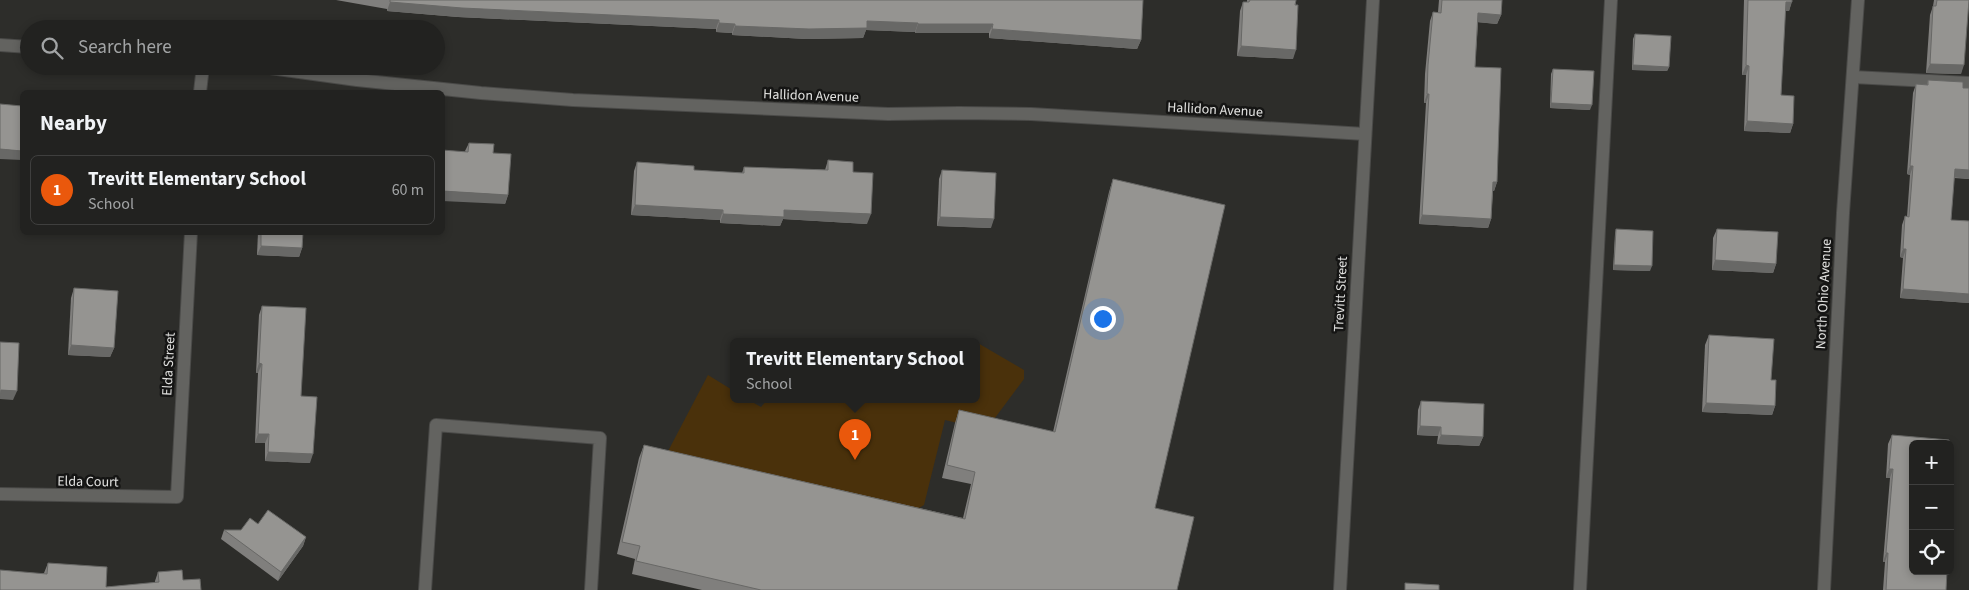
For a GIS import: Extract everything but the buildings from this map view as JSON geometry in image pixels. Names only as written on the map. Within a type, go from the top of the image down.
[{"type":"street","name":"Trevitt Street","points":[[1340,590],[1373,0]]},
{"type":"street","points":[[1580,590],[1611,0]]},
{"type":"street","name":"North Ohio Avenue","points":[[1824,590],[1844,214],[1858,0]]},
{"type":"street","points":[[0,45],[20,46]]},
{"type":"street","points":[[200,90],[202,75]]},
{"type":"street","name":"Hallidon Avenue","points":[[321,75],[573,100],[888,114],[1031,114],[1365,134]]},
{"type":"street","points":[[1853,77],[1969,83]]},
{"type":"street","name":"Elda Street","points":[[177,497],[191,235]]},
{"type":"street","points":[[425,590],[436,425],[600,438],[591,590]]},
{"type":"street","name":"Elda Court","points":[[0,494],[177,497]]},
{"type":"shaded area","points":[[980,344],[1024,370],[1024,379],[986,430],[945,420],[924,505],[914,511],[666,455],[708,375],[730,389],[730,403],[754,403],[761,407],[764,403],[980,403]]},
{"type":"place","name":"Trevitt Elementary School","points":[[855,460]]}]
